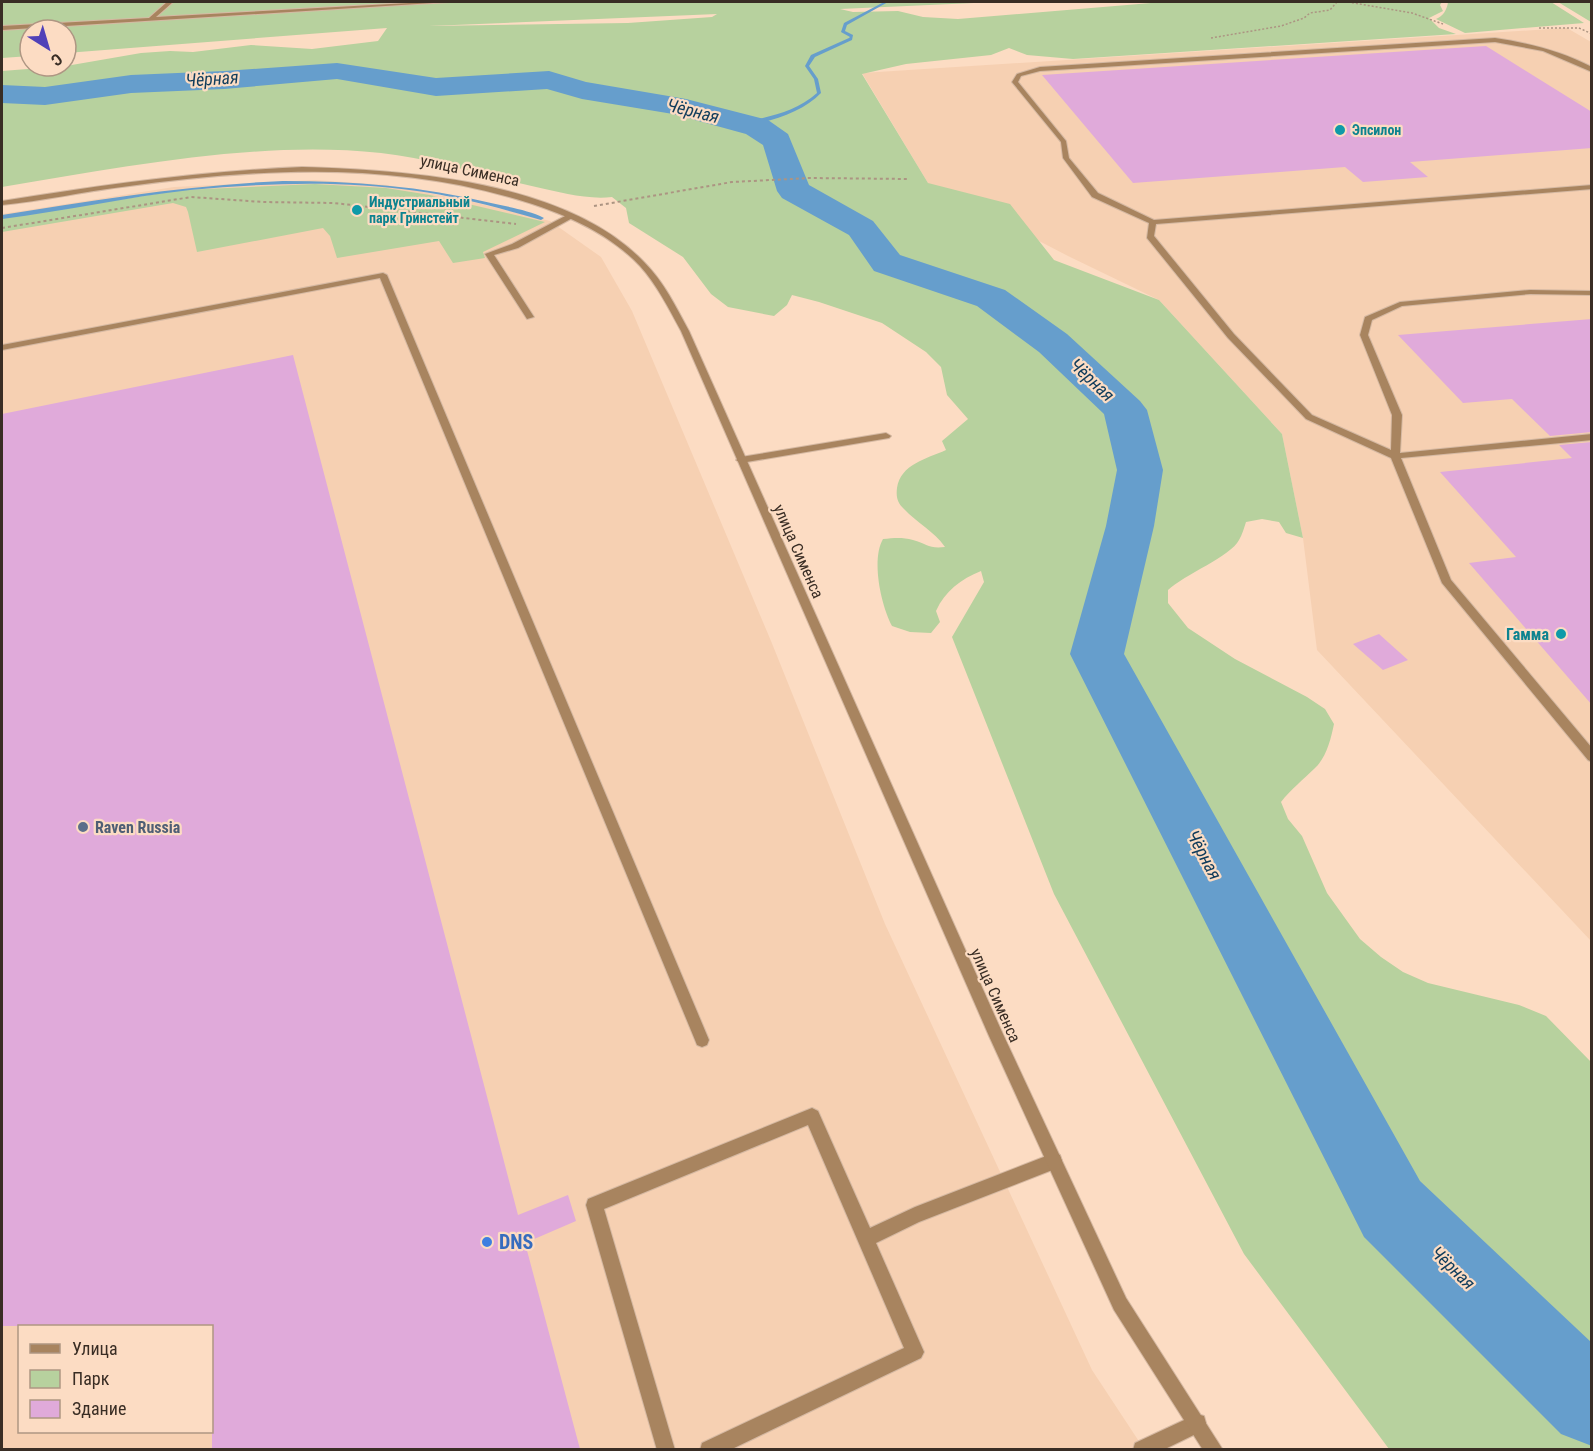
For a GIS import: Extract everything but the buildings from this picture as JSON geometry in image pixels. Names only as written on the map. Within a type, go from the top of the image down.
[{"type":"street","points":[[152,18],[170,2]]},
{"type":"street","points":[[2,28],[354,4],[447,2]]},
{"type":"street","points":[[1592,70],[1571,58],[1535,45],[1495,40],[1040,69],[1019,75],[1015,82],[1064,142],[1066,158],[1095,195],[1153,222],[1592,187]]},
{"type":"street","name":"улица Сименса","points":[[2,203],[163,178],[239,171],[316,168],[389,171],[455,181],[547,205],[596,228],[636,258],[663,292],[685,331],[1054,1161],[1120,1304],[1214,1449]]},
{"type":"street","points":[[530,317],[489,254],[515,246],[572,216]]},
{"type":"street","points":[[1153,222],[1150,236],[1231,336],[1309,417],[1395,456],[1592,437]]},
{"type":"street","points":[[2,348],[383,275],[702,1040]]},
{"type":"street","points":[[1592,293],[1530,292],[1400,304],[1368,319],[1364,335],[1397,415],[1395,456],[1446,581],[1592,757]]},
{"type":"street","points":[[741,460],[886,436]]},
{"type":"street","points":[[666,1449],[594,1205],[812,1116],[915,1352],[709,1449]]},
{"type":"street","points":[[866,1239],[915,1215],[1054,1161]]},
{"type":"street","points":[[1142,1449],[1197,1423]]},
{"type":"path","points":[[1204,38],[1281,26],[1304,18],[1310,13],[1330,10],[1337,2]]},
{"type":"path","points":[[1348,2],[1412,14],[1449,27]]},
{"type":"path","points":[[1586,31],[1592,34]]},
{"type":"path","points":[[589,208],[599,204],[695,187],[769,179],[909,179]]},
{"type":"path","points":[[2,228],[191,197],[263,202],[334,203],[478,221],[552,227]]},
{"type":"shaded area","points":[[1567,28],[1591,42],[1591,941],[1317,650],[1303,538],[1282,434],[1159,300],[1068,256],[928,183],[862,73]]},
{"type":"shaded area","points":[[315,180],[387,185],[469,201],[550,221],[601,257],[632,311],[771,641],[885,924],[1092,1370],[1144,1449],[2,1450],[2,214],[174,187]]},
{"type":"green space","points":[[2,2],[996,2],[840,9],[853,12],[898,11],[923,17],[958,19],[1163,2],[1442,2],[1440,5],[1443,11],[1429,18],[1439,28],[1456,34],[1073,59],[1027,55],[1009,48],[991,55],[906,64],[862,74],[928,183],[1010,204],[1054,260],[1159,300],[1282,434],[1303,538],[1286,533],[1279,522],[1262,519],[1246,522],[1234,546],[1168,590],[1168,603],[1188,628],[1235,659],[1307,697],[1325,709],[1334,724],[1330,742],[1322,759],[1281,802],[1288,819],[1302,836],[1327,893],[1360,939],[1403,972],[1428,983],[1519,1005],[1546,1016],[1591,1062],[1591,1449],[1389,1449],[1244,1254],[1054,894],[952,637],[984,582],[981,571],[960,582],[944,597],[936,611],[940,622],[931,633],[910,632],[892,626],[888,617],[881,595],[878,570],[879,548],[883,539],[905,538],[932,547],[945,547],[900,504],[897,499],[899,480],[916,463],[946,450],[942,441],[968,419],[947,395],[941,367],[926,352],[882,323],[792,295],[787,305],[774,316],[728,307],[711,294],[683,257],[629,223],[626,208],[612,197],[564,193],[440,163],[401,156],[334,150],[239,153],[143,164],[2,187],[2,71],[18,70],[18,78],[78,78],[78,64],[141,53],[193,52],[251,45],[312,49],[378,41],[387,28],[78,52],[78,18],[18,18],[18,57],[2,58]],"holes":[[[717,14],[712,17],[628,23],[429,26]]]},
{"type":"green space","points":[[1448,2],[1551,2],[1584,23],[1465,33],[1436,19],[1447,8]]},
{"type":"green space","points":[[1558,2],[1591,3],[1591,22]]},
{"type":"green space","points":[[315,184],[386,188],[430,195],[545,222],[483,252],[485,258],[453,263],[439,241],[337,258],[330,236],[323,228],[197,252],[186,207],[173,203],[2,232],[2,218],[182,190]]},
{"type":"waterway","points":[[745,124],[785,114],[811,100],[819,93],[816,79],[807,66],[813,56],[851,39],[852,36],[843,32],[845,24],[886,2]]},
{"type":"waterway","name":"Чёрная","points":[[2,94],[45,96],[131,84],[224,80],[337,71],[436,87],[549,80],[582,90],[675,105],[757,127],[777,141],[794,191],[861,228],[887,263],[991,298],[1053,343],[1125,410],[1140,470],[1130,526],[1097,654],[1392,1209],[1592,1403]]},
{"type":"waterway","points":[[2,217],[188,189],[283,182],[330,182],[440,193],[541,218]]},
{"type":"place","name":"Эпсилон","points":[[1340,130]]},
{"type":"place","name":"Индустриальный парк Гринстейт","points":[[357,210]]},
{"type":"place","name":"Гамма","points":[[1561,634]]},
{"type":"place","name":"Raven Russia","points":[[83,827]]},
{"type":"place","name":"DNS","points":[[487,1242]]}]
